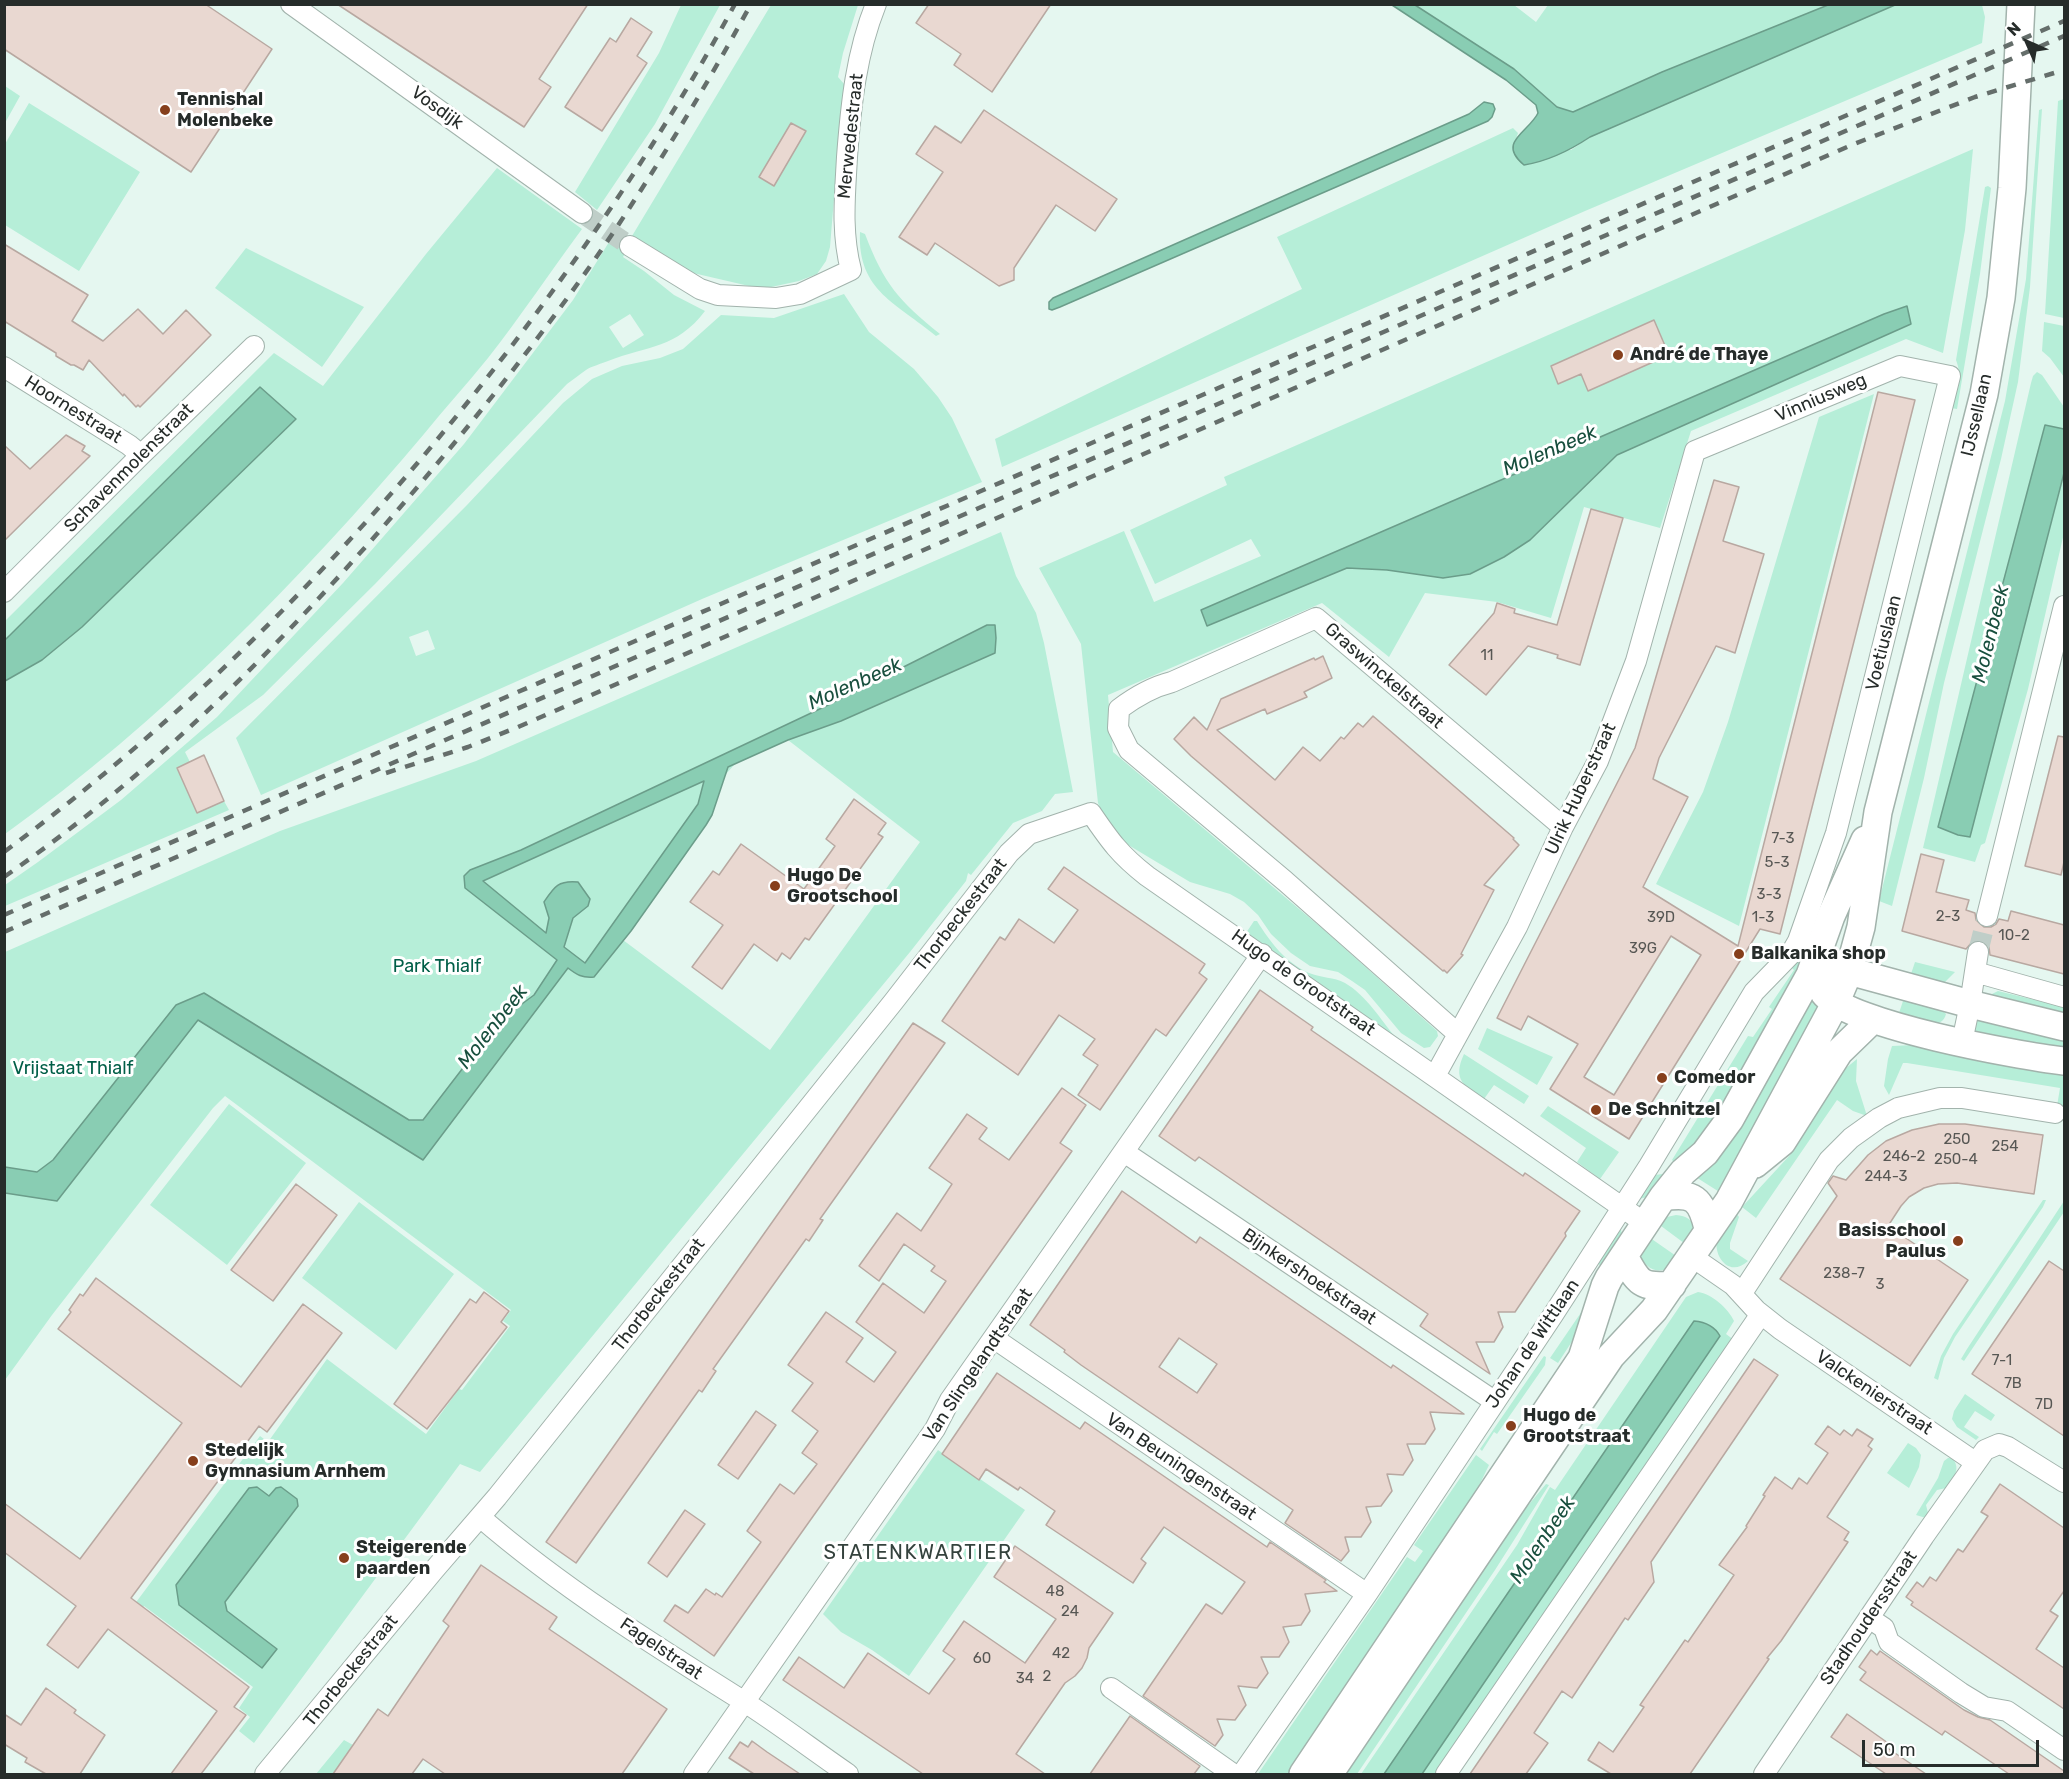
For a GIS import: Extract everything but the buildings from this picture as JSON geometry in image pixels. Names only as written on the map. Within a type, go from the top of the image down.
[{"type":"main road","name":"IJssellaan","points":[[1878,812],[1986,383],[2001,298],[2011,199],[2021,6]]},
{"type":"main road","points":[[1329,1774],[1611,1356],[1654,1310],[1708,1228],[1729,1201],[1835,1004],[1849,971],[1862,927],[1878,812]]},
{"type":"main road","name":"Johan de Wittlaan","points":[[1302,1774],[1582,1358],[1605,1286],[1624,1256],[1663,1197],[1683,1172],[1705,1153],[1730,1119],[1810,975],[1831,916],[1878,812]]},
{"type":"main road","points":[[1810,975],[1849,971],[2064,1027]]},
{"type":"main road","points":[[1810,975],[1835,1004],[1872,1020],[2032,1058],[2064,1061]]},
{"type":"main road","points":[[1745,1172],[1782,1142],[1839,1052],[1872,1020]]},
{"type":"main road","points":[[1663,1197],[1685,1195],[1699,1201],[1704,1209],[1708,1228]]},
{"type":"main road","points":[[1624,1256],[1640,1282],[1651,1286],[1672,1285]]},
{"type":"street","name":"Vosdijk","points":[[291,4],[582,213]]},
{"type":"street","name":"Merwedestraat","points":[[630,246],[700,289],[718,295],[777,298],[800,294],[851,270],[844,242],[844,204],[852,92],[865,34],[876,4]]},
{"type":"street","name":"Schavenmolenstraat","points":[[4,592],[254,346]]},
{"type":"street","name":"Vinniusweg","points":[[1695,451],[1900,366],[1950,376]]},
{"type":"street","name":"Hoornestraat","points":[[4,368],[129,445],[141,455]]},
{"type":"street","name":"Voetiuslaan","points":[[1810,907],[1836,832],[1950,376]]},
{"type":"street","name":"Ulrik Huberstraat","points":[[1436,1076],[1517,927],[1563,827],[1598,761],[1636,661],[1695,451]]},
{"type":"street","points":[[1987,916],[2056,676],[2064,606]]},
{"type":"street","name":"Graswinckelstraat","points":[[1458,1034],[1285,881],[1129,750],[1118,728],[1119,709],[1152,689],[1316,618],[1563,827]]},
{"type":"street","name":"Hugo de Grootstraat","points":[[1056,824],[1091,813],[1110,842],[1127,860],[1170,892],[1646,1224]]},
{"type":"street","name":"Thorbeckestraat","points":[[265,1774],[616,1350],[1009,853],[1029,834],[1056,824]]},
{"type":"street","name":"Johan de Wittlaan","points":[[1242,1774],[1367,1594],[1560,1305],[1649,1166],[1754,992],[1790,955],[1798,941],[1810,907]]},
{"type":"street","points":[[1962,1042],[1978,952]]},
{"type":"street","name":"Van Slingelandtstraat","points":[[694,1774],[935,1429],[950,1401],[1262,954]]},
{"type":"street","points":[[1975,972],[2064,997]]},
{"type":"street","points":[[1742,1293],[1829,1160],[1851,1138],[1879,1118],[1898,1108],[1940,1098],[1962,1098],[2055,1113]]},
{"type":"street","name":"Bijnkershoekstraat","points":[[1124,1152],[1494,1401]]},
{"type":"street","name":"Valckenierstraat","points":[[1691,1256],[1742,1293],[1761,1314],[1780,1329],[1917,1420],[1975,1462]]},
{"type":"street","points":[[1446,1774],[1761,1314]]},
{"type":"street","name":"Van Beuningenstraat","points":[[995,1339],[1367,1594]]},
{"type":"street","points":[[1975,1462],[1985,1450],[1999,1444],[2015,1450],[2064,1482]]},
{"type":"street","name":"Stadhoudersstraat","points":[[1764,1774],[1975,1462]]},
{"type":"street","name":"Fagelstraat","points":[[480,1517],[507,1541],[605,1612],[700,1676],[744,1702],[848,1774]]},
{"type":"street","points":[[1869,1618],[1884,1628],[1889,1642],[1962,1693],[1984,1707],[2007,1711],[2064,1750]]},
{"type":"street","points":[[1111,1688],[1233,1774]]},
{"type":"green space","points":[[1475,4],[1477,6],[1479,4],[1514,5],[1536,22],[1548,5],[1828,5],[1662,72],[1573,112],[1557,107],[1514,69],[1415,5]]},
{"type":"green space","points":[[681,5],[720,5],[655,124],[597,210],[575,192],[659,53]]},
{"type":"green space","points":[[771,5],[858,5],[838,77],[845,85],[830,247],[826,261],[817,274],[799,281],[762,289],[693,273],[674,264],[632,236]]},
{"type":"green space","points":[[1895,5],[1982,5],[1985,17],[1982,43],[1585,211],[1002,467],[995,439],[1302,289],[1277,237],[1513,128],[1518,133],[1513,148],[1571,150],[1590,137]]},
{"type":"green space","points":[[5,86],[20,96],[5,123]]},
{"type":"green space","points":[[2064,99],[2064,318],[2045,314],[2058,101]]},
{"type":"green space","points":[[29,103],[140,172],[79,271],[5,225],[5,144]]},
{"type":"green space","points":[[2042,109],[2030,287],[2018,382],[1892,906],[1879,901],[2005,401],[2026,279],[2039,110]]},
{"type":"green space","points":[[1973,149],[1965,230],[1943,353],[1906,339],[1691,431],[1660,528],[1584,507],[1551,618],[1497,602],[1425,593],[1389,657],[1322,603],[1108,695],[1113,752],[1324,930],[1437,1031],[1438,1036],[1430,1047],[1424,1048],[1401,1033],[1365,990],[1352,981],[1338,972],[1310,966],[1291,953],[1271,934],[1258,915],[1244,902],[1230,894],[1190,882],[1115,837],[1110,832],[1098,803],[1081,644],[1039,568],[1124,531],[1154,602],[1261,556],[1251,539],[1155,584],[1130,530],[1227,485],[1224,477]],"holes":[[[1911,324],[1617,455],[1530,540],[1504,557],[1470,574],[1443,578],[1387,570],[1347,568],[1207,625],[1201,610]]]},
{"type":"green space","points":[[497,168],[582,229],[512,326],[480,368],[377,489],[278,596],[174,697],[119,745],[5,834],[4,681],[42,660],[82,627],[295,418],[260,387],[5,640],[5,621],[274,353],[323,386],[426,254]]},
{"type":"green space","points":[[1985,187],[1991,188],[1980,274],[1957,409],[1951,408],[1958,390],[1956,360]]},
{"type":"green space","points":[[860,232],[865,234],[879,266],[894,290],[940,334],[936,336],[894,305],[873,282],[865,269]]},
{"type":"green space","points":[[614,234],[630,245],[623,257],[674,295],[705,311],[683,333],[672,339],[591,367],[567,384],[375,584],[263,695],[185,752],[190,762],[177,768],[197,813],[224,801],[229,810],[5,906],[5,885],[121,800],[217,717],[343,583],[464,444],[573,300]],"holes":[[[630,314],[644,335],[623,348],[609,327]]]},
{"type":"green space","points":[[246,248],[364,307],[322,367],[215,288]]},
{"type":"green space","points":[[844,294],[869,332],[914,369],[938,397],[952,418],[982,482],[702,599],[261,795],[236,738],[467,505],[563,403],[592,379],[622,366],[660,358],[683,349],[721,315],[774,318]],"holes":[[[428,630],[435,649],[416,656],[409,637]]]},
{"type":"green space","points":[[2044,322],[2064,326],[2064,377],[2042,351]]},
{"type":"green space","points":[[2037,372],[2042,375],[2064,407],[2064,429],[2045,425],[1939,827],[1970,836],[2064,473],[2064,533],[2028,689],[1985,843],[1981,845],[1975,862],[1923,848],[2031,383]]},
{"type":"green space","points":[[1874,394],[1739,926],[1656,884],[1703,792],[1728,722],[1819,417]]},
{"type":"green space","name":"Park Thialf","points":[[1001,532],[1016,576],[1036,613],[1073,792],[1055,794],[1042,811],[1013,823],[971,875],[968,873],[966,881],[910,952],[480,1472],[460,1464],[254,1743],[239,1731],[250,1717],[239,1708],[253,1687],[144,1606],[138,1614],[131,1609],[260,1436],[268,1442],[327,1359],[426,1434],[510,1326],[503,1321],[511,1310],[225,1096],[213,1108],[52,1315],[5,1380],[5,952],[280,831],[476,761]],"holes":[[[788,740],[920,842],[770,1050],[623,940],[712,815],[725,775],[735,764]],[[257,1488],[269,1496],[298,1506],[225,1602],[227,1611],[277,1649],[176,1586]]]},
{"type":"green space","points":[[1819,919],[1789,993],[1713,1129],[1675,1163],[1672,1160],[1748,1036],[1753,1037],[1772,1009],[1769,1007],[1794,970],[1791,967]]},
{"type":"green space","points":[[1254,921],[1257,921],[1273,944],[1293,964],[1309,973],[1341,981],[1353,988],[1396,1038],[1246,933]]},
{"type":"green space","points":[[1915,962],[1955,972],[1943,984],[1910,977]]},
{"type":"green space","points":[[1998,991],[2064,1007],[2064,1016],[1988,996]]},
{"type":"green space","points":[[1822,998],[1755,1127],[1729,1170],[1721,1193],[1691,1174],[1798,1013],[1813,1000]]},
{"type":"green space","points":[[1903,1001],[1932,1006],[1946,1014],[1938,1023],[1932,1024],[1918,1020],[1899,1013]]},
{"type":"green space","points":[[1978,1020],[2059,1039],[2064,1042],[2064,1055],[1976,1034],[1975,1027]]},
{"type":"green space","points":[[1487,1028],[1553,1057],[1537,1085],[1478,1049]]},
{"type":"green space","points":[[1914,1045],[2053,1074],[2064,1074],[2064,1111],[2062,1112],[2057,1106],[2060,1088],[1907,1063],[1903,1063],[1889,1095],[1884,1086],[1892,1046]]},
{"type":"green space","points":[[1464,1054],[1529,1096],[1524,1104],[1494,1085],[1484,1099],[1466,1086],[1459,1070]]},
{"type":"green space","points":[[1857,1059],[1856,1081],[1867,1116],[1853,1111],[1837,1100],[1756,1218],[1742,1207],[1790,1155],[1840,1073]]},
{"type":"green space","points":[[229,1104],[306,1163],[227,1265],[150,1205]]},
{"type":"green space","points":[[1548,1106],[1619,1152],[1600,1179],[1577,1162],[1586,1148],[1540,1116]]},
{"type":"green space","points":[[1652,1173],[1655,1175],[1670,1173],[1647,1197],[1639,1199]]},
{"type":"green space","points":[[2043,1200],[2046,1200],[2043,1207],[1955,1337],[1944,1358],[1938,1380],[1934,1378],[1941,1356],[1953,1334]]},
{"type":"green space","points":[[2064,1201],[2064,1212],[1964,1361],[1961,1359],[1967,1349]]},
{"type":"green space","points":[[359,1202],[454,1274],[396,1350],[302,1278]]},
{"type":"green space","points":[[1736,1213],[1739,1217],[1730,1249],[1748,1261],[1741,1266],[1734,1267],[1728,1266],[1719,1257],[1716,1243],[1721,1229]]},
{"type":"green space","points":[[1676,1215],[1691,1221],[1693,1230],[1688,1246],[1657,1223]]},
{"type":"green space","points":[[1617,1228],[1621,1229],[1622,1236],[1604,1270],[1596,1261]]},
{"type":"green space","points":[[1646,1235],[1679,1258],[1672,1266],[1655,1270],[1647,1266],[1641,1254]]},
{"type":"green space","points":[[1698,1292],[1719,1302],[1728,1311],[1734,1321],[1726,1334],[1734,1340],[1437,1774],[1422,1774],[1720,1337],[1706,1324],[1694,1321],[1384,1774],[1361,1774],[1517,1545],[1550,1487],[1555,1490],[1686,1297]]},
{"type":"green space","points":[[1593,1295],[1582,1326],[1558,1363],[1550,1358]]},
{"type":"green space","points":[[1544,1356],[1546,1357],[1545,1365],[1497,1434],[1494,1432],[1482,1451],[1480,1449]]},
{"type":"green space","points":[[1965,1394],[1995,1415],[1991,1421],[1975,1411],[1964,1427],[1979,1437],[1976,1440],[1957,1427],[1952,1419],[1954,1411]]},
{"type":"green space","points":[[1908,1443],[1921,1455],[1919,1467],[1909,1488],[1887,1473]]},
{"type":"green space","points":[[938,1450],[1025,1510],[909,1676],[841,1632],[823,1614]]},
{"type":"green space","points":[[1476,1455],[1489,1465],[1452,1542],[1294,1774],[1258,1774],[1407,1557],[1415,1562],[1423,1551],[1414,1545]]},
{"type":"green space","points":[[1952,1458],[1955,1462],[1954,1477],[1946,1488],[1937,1490],[1926,1505],[1928,1513],[1926,1518],[1916,1515],[1938,1478],[1944,1461]]},
{"type":"green space","points":[[1546,1484],[1549,1485],[1495,1570],[1357,1774],[1334,1774],[1468,1577]]},
{"type":"green space","points":[[344,1740],[353,1745],[333,1774],[316,1774]]},
{"type":"water","points":[[1392,5],[1415,5],[1514,69],[1557,107],[1573,112],[1662,72],[1828,5],[1895,5],[1590,137],[1558,155],[1524,165],[1516,157],[1513,150],[1514,143],[1534,120],[1538,113],[1536,105],[1506,80]]},
{"type":"water","points":[[1484,102],[1493,104],[1495,109],[1488,121],[1060,307],[1049,309],[1049,302],[1053,298],[1469,114]]},
{"type":"water","points":[[1907,306],[1911,324],[1617,455],[1530,540],[1504,557],[1470,574],[1443,578],[1387,570],[1347,568],[1207,626],[1201,610]]},
{"type":"water","points":[[260,387],[296,419],[82,627],[42,660],[5,681],[5,640]]},
{"type":"water","name":"Molenbeek","points":[[2045,425],[2064,429],[2064,473],[1970,837],[1958,835],[1938,827]]},
{"type":"water","points":[[987,625],[995,625],[995,653],[841,721],[788,740],[728,767],[712,815],[631,931],[594,977],[580,976],[568,968],[423,1160],[198,1020],[57,1201],[5,1193],[5,1167],[37,1172],[53,1160],[176,1005],[204,993],[409,1120],[423,1120],[499,1021],[534,995],[557,960],[465,888],[464,876],[470,870],[521,850],[826,706]],"holes":[[[704,781],[698,804],[585,963],[564,947],[573,918],[588,906],[590,899],[578,882],[561,883],[544,902],[549,918],[546,933],[483,881]]]},
{"type":"water","points":[[1694,1321],[1709,1326],[1720,1336],[1422,1774],[1384,1774]]},
{"type":"water","points":[[257,1487],[269,1496],[276,1488],[281,1487],[297,1499],[298,1506],[225,1602],[227,1611],[277,1649],[262,1668],[179,1605],[176,1585],[249,1488]]},
{"type":"tunnel","points":[[582,213],[630,246]]},
{"type":"tunnel","points":[[1978,952],[1987,916]]},
{"type":"railway","points":[[4,852],[81,793],[227,665],[296,597],[426,453],[546,300],[597,229],[669,118],[735,4]]},
{"type":"railway","points":[[4,877],[56,840],[154,760],[201,717],[334,582],[407,499],[499,388],[586,272],[667,149],[751,4]]},
{"type":"railway","points":[[4,915],[2064,21]]},
{"type":"railway","points":[[4,932],[2064,36]]},
{"type":"railway","points":[[386,773],[468,747],[518,727],[1854,144],[1975,97],[2064,70]]},
{"type":"place","name":"Tennishal Molenbeke","points":[[165,110]]},
{"type":"place","name":"André de Thaye","points":[[1618,355]]},
{"type":"place","name":"Hugo De Grootschool","points":[[775,886]]},
{"type":"place","name":"Balkanika shop","points":[[1739,954]]},
{"type":"place","name":"Comedor","points":[[1662,1078]]},
{"type":"place","name":"De Schnitzel","points":[[1596,1110]]},
{"type":"place","name":"Basisschool Paulus","points":[[1958,1241]]},
{"type":"place","name":"Hugo de Grootstraat","points":[[1511,1426]]},
{"type":"place","name":"Stedelijk Gymnasium Arnhem","points":[[193,1461]]},
{"type":"place","name":"Steigerende paarden","points":[[344,1558]]},
{"type":"district","name":"STATENKWARTIER","points":[[918,1553]]},
{"type":"park label","name":"Vrijstaat Thialf","points":[[73,1069]]}]
